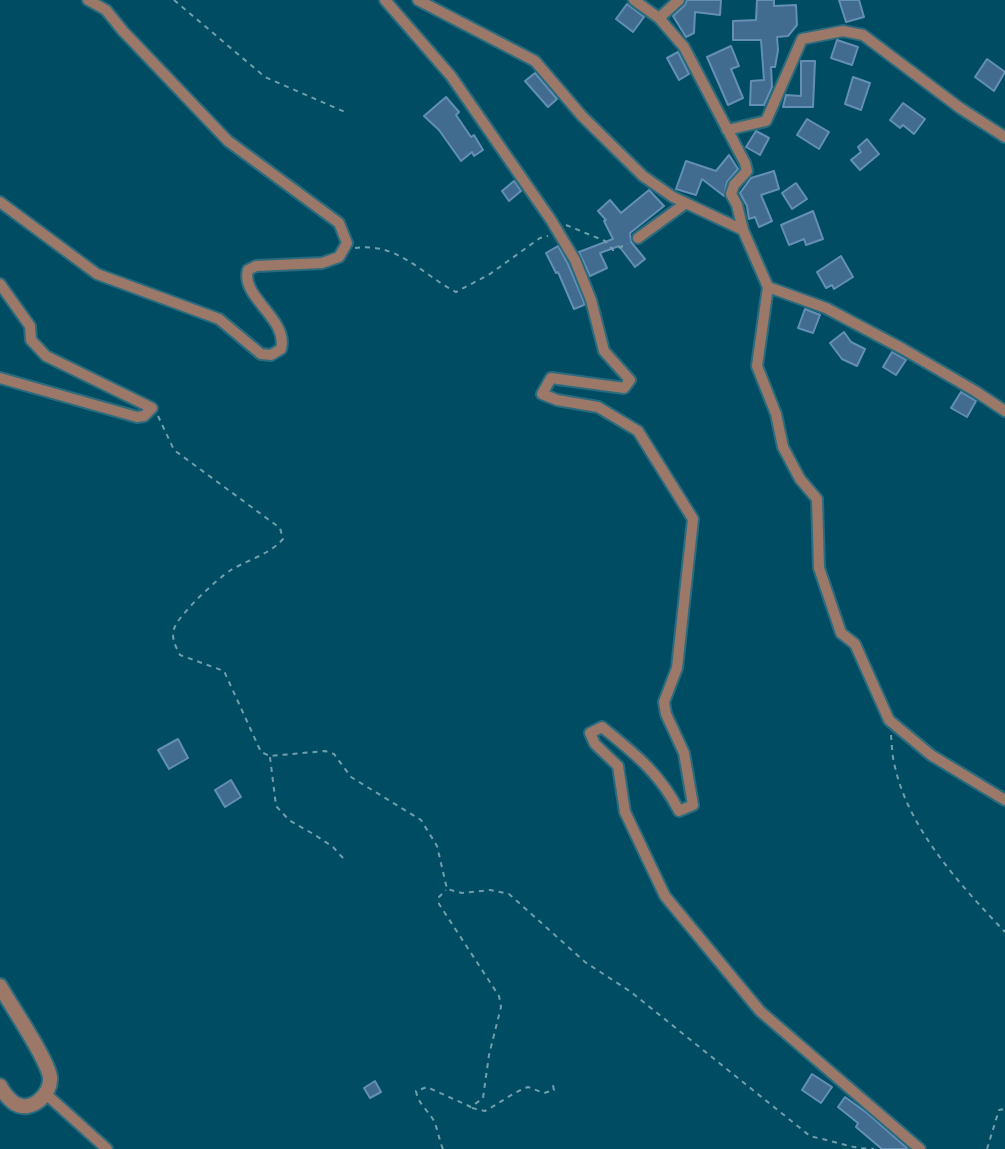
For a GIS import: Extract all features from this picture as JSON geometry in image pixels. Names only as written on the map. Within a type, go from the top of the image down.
[{"type":"street","points":[[0,202],[97,274],[219,319],[261,354],[271,355],[281,349],[283,340],[277,325],[250,288],[246,276],[248,270],[256,266],[322,263],[339,257],[347,243],[339,223],[228,141],[106,10],[88,0]]},
{"type":"street","points":[[385,0],[451,76],[553,223],[575,260],[591,300],[604,351],[630,380],[624,388],[551,378],[542,394],[556,400],[598,407],[638,431],[693,519],[677,668],[664,702],[666,714],[684,753],[693,804],[679,811],[667,787],[637,756],[602,727],[590,733],[595,744],[618,766],[625,812],[664,897],[760,1011],[920,1149]]},
{"type":"street","points":[[418,0],[535,61],[582,116],[643,176],[673,197],[743,230]]},
{"type":"street","points":[[634,0],[659,18],[684,47],[745,163],[747,171],[734,185],[731,194],[768,288],[757,366],[776,414],[783,447],[800,479],[817,499],[819,568],[841,633],[855,644],[889,720],[931,755],[1005,800]]},
{"type":"street","points":[[659,18],[679,0]]},
{"type":"street","points":[[727,130],[766,121],[802,39],[843,30],[863,35],[960,108],[1005,137]]},
{"type":"street","points":[[638,238],[687,203]]},
{"type":"street","points":[[0,284],[30,326],[31,340],[46,356],[152,408],[144,416],[137,417],[0,378]]},
{"type":"street","points":[[768,288],[825,308],[903,349],[1005,411]]},
{"type":"street","points":[[0,986],[50,1076],[47,1095],[35,1103],[23,1106],[14,1103],[0,1086]]},
{"type":"street","points":[[47,1095],[107,1149]]},
{"type":"path","points":[[174,0],[265,77],[345,112]]},
{"type":"path","points":[[553,223],[564,224],[605,241],[613,250],[638,238]]},
{"type":"path","points":[[347,243],[355,248],[367,246],[389,250],[411,262],[437,283],[456,292],[490,274],[540,238],[559,234]]},
{"type":"path","points":[[152,408],[174,450],[280,528],[283,539],[274,550],[221,577],[200,596],[174,628],[174,643],[180,655],[224,671],[261,752],[270,756],[325,751],[334,754],[351,777],[421,820],[437,846],[447,889]]},
{"type":"path","points":[[889,720],[894,767],[908,807],[958,884],[1005,932]]},
{"type":"path","points":[[270,756],[276,806],[289,820],[315,835],[343,858]]},
{"type":"path","points":[[447,889],[439,897],[439,904],[499,996],[501,1007],[491,1044],[483,1098],[471,1107]]},
{"type":"path","points":[[447,889],[462,893],[490,890],[509,894],[585,962],[631,992],[810,1136],[858,1148],[874,1149]]},
{"type":"path","points":[[443,1149],[438,1130],[417,1098],[416,1091],[426,1087],[485,1111],[511,1094],[528,1087],[544,1093],[554,1090],[552,1081]]},
{"type":"path","points":[[987,1149],[999,1110],[1005,1109]]},
{"type":"building","points":[[687,0],[721,0],[720,15],[695,12],[694,33],[686,37],[673,16]]},
{"type":"building","points":[[757,0],[774,0],[774,6],[796,5],[797,25],[788,36],[777,37],[775,67],[771,67],[772,87],[764,105],[750,105],[751,81],[764,80],[761,40],[733,40],[733,21],[756,20]]},
{"type":"building","points":[[839,0],[859,0],[864,17],[846,22]]},
{"type":"building","points":[[627,4],[644,17],[633,32],[616,19]]},
{"type":"building","points":[[837,40],[858,47],[852,65],[831,58]]},
{"type":"building","points":[[731,46],[739,66],[731,69],[743,98],[728,105],[707,57]]},
{"type":"building","points":[[678,52],[689,74],[679,80],[667,58]]},
{"type":"building","points":[[987,59],[1005,72],[994,91],[975,77]]},
{"type":"building","points":[[801,61],[815,61],[813,107],[783,107],[786,95],[801,96]]},
{"type":"building","points":[[535,73],[557,99],[548,107],[525,81]]},
{"type":"building","points":[[853,77],[870,83],[861,110],[845,104]]},
{"type":"building","points":[[446,97],[459,112],[456,115],[471,137],[474,135],[483,150],[474,156],[472,152],[461,161],[439,130],[424,116]]},
{"type":"building","points":[[903,103],[925,119],[914,134],[903,125],[900,128],[890,120]]},
{"type":"building","points":[[807,119],[829,132],[819,149],[797,135]]},
{"type":"building","points":[[756,131],[769,138],[760,155],[746,147]]},
{"type":"building","points":[[867,139],[879,154],[860,170],[851,160],[861,152],[858,147]]},
{"type":"building","points":[[729,155],[738,169],[727,182],[724,196],[702,179],[696,195],[676,189],[686,161],[716,171]]},
{"type":"building","points":[[774,171],[779,189],[761,195],[772,221],[759,227],[755,217],[749,219],[747,206],[740,193],[751,178]]},
{"type":"building","points":[[514,181],[521,191],[509,201],[502,191]]},
{"type":"building","points":[[796,183],[807,199],[792,209],[782,193]]},
{"type":"building","points":[[649,190],[664,206],[630,233],[631,242],[645,259],[635,267],[619,246],[600,253],[607,268],[590,276],[579,252],[613,239],[604,221],[606,220],[598,211],[610,200],[621,213]]},
{"type":"building","points":[[813,211],[823,239],[806,245],[804,239],[789,245],[781,225]]},
{"type":"building","points":[[558,246],[584,302],[584,305],[574,309],[558,272],[556,273],[546,253]]},
{"type":"building","points":[[841,256],[853,277],[834,289],[832,285],[826,288],[817,272]]},
{"type":"building","points":[[805,309],[820,315],[813,333],[798,328]]},
{"type":"building","points":[[844,332],[851,342],[865,349],[857,366],[842,359],[830,343]]},
{"type":"building","points":[[892,352],[906,360],[896,375],[883,367]]},
{"type":"building","points":[[961,392],[976,401],[967,417],[951,408]]},
{"type":"building","points":[[178,739],[188,758],[169,769],[158,750]]},
{"type":"building","points":[[231,780],[241,797],[225,807],[215,790]]},
{"type":"building","points":[[812,1074],[832,1087],[821,1103],[802,1090]]},
{"type":"building","points":[[375,1081],[381,1092],[370,1098],[364,1088]]},
{"type":"building","points":[[845,1097],[908,1149],[882,1149],[856,1127],[858,1123],[838,1107]]}]
